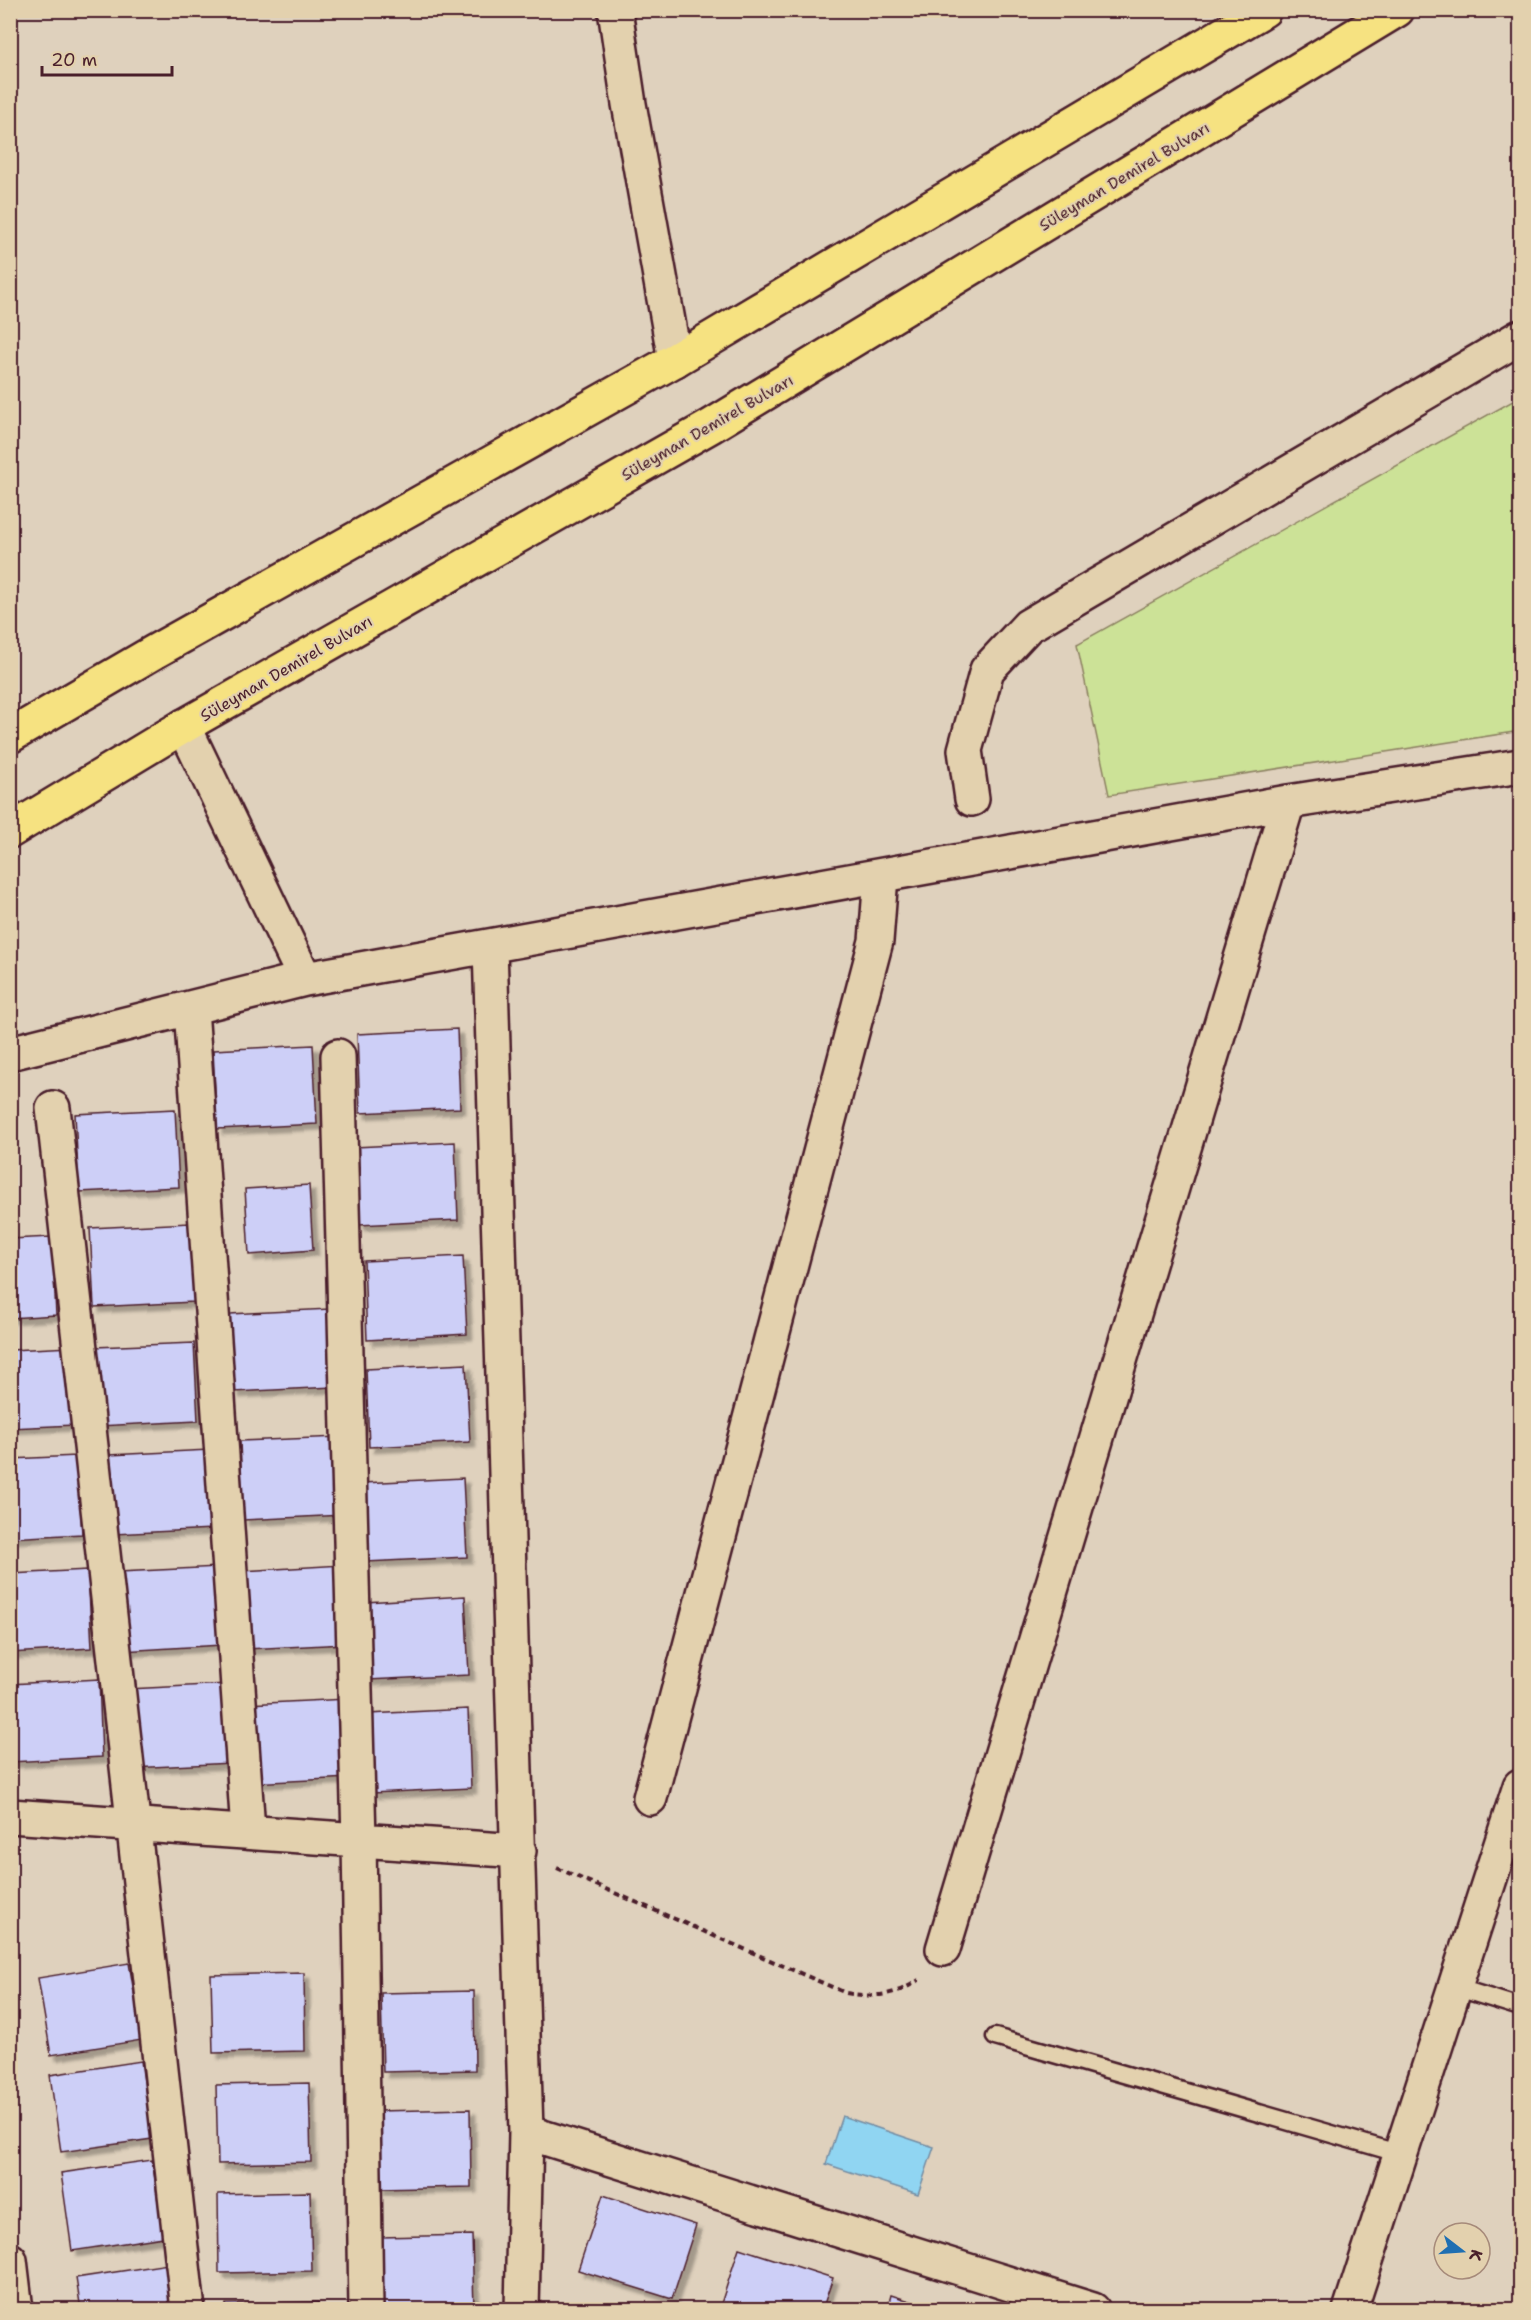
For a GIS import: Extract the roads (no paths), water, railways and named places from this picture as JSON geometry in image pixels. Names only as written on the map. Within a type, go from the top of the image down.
[{"type":"highway","points":[[10,736],[154,652],[675,360],[1264,10]]},
{"type":"highway","name":"Süleyman Demirel Bulvarı","points":[[10,831],[184,726],[711,426],[1397,10]]},
{"type":"street","points":[[615,10],[628,104],[675,360]]},
{"type":"street","points":[[972,799],[965,750],[987,670],[1028,626],[1521,337]]},
{"type":"street","points":[[184,726],[305,979]]},
{"type":"street","points":[[10,1053],[305,979],[1288,802],[1521,766]]},
{"type":"street","points":[[943,1949],[1288,802]]},
{"type":"street","points":[[650,1798],[876,941],[881,876]]},
{"type":"street","points":[[490,947],[526,2132],[522,2310]]},
{"type":"street","points":[[191,1008],[248,1831]]},
{"type":"street","points":[[338,1056],[359,1839],[366,2310]]},
{"type":"street","points":[[53,1108],[188,2310]]},
{"type":"street","points":[[1350,2310],[1521,1786]]},
{"type":"street","points":[[10,1816],[519,1851]]},
{"type":"street","points":[[526,2132],[1093,2310]]},
{"type":"street","points":[[10,2260],[16,2310]]},
{"type":"lane","points":[[1455,1987],[1521,2007]]},
{"type":"lane","points":[[995,2037],[1401,2154]]},
{"type":"water","points":[[842,2116],[934,2147],[918,2194],[826,2164]]}]
